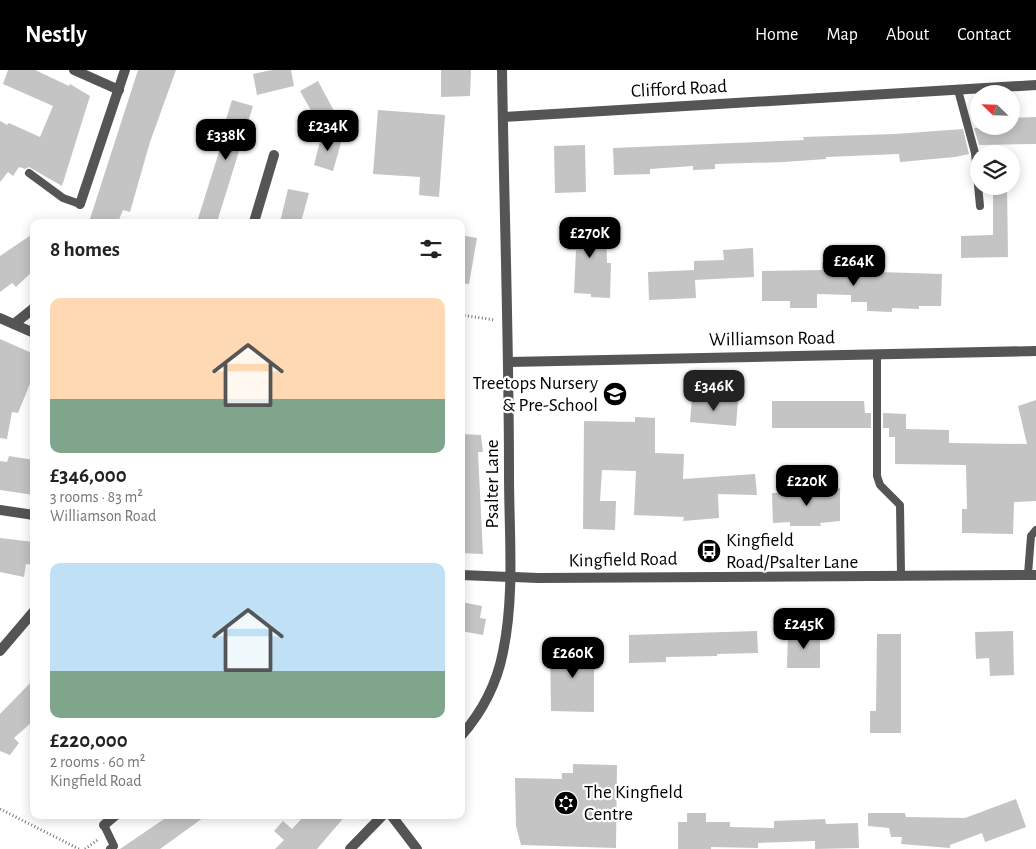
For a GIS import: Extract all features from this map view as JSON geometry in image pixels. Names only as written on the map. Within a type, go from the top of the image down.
[{"type":"street","points":[[74,70],[118,90]]},
{"type":"street","points":[[80,204],[125,70]]},
{"type":"street","name":"Psalter Lane","points":[[465,730],[486,698],[499,668],[509,616],[509,362],[502,70]]},
{"type":"street","name":"Clifford Road","points":[[503,117],[1036,86]]},
{"type":"street","points":[[255,219],[274,155]]},
{"type":"street","points":[[14,324],[30,311]]},
{"type":"street","points":[[0,318],[30,331]]},
{"type":"street","name":"Williamson Road","points":[[509,362],[1036,351]]},
{"type":"street","points":[[0,510],[30,514]]},
{"type":"street","name":"Kingfield Road","points":[[465,575],[510,578],[901,574],[1032,575]]},
{"type":"street","points":[[0,651],[30,616]]},
{"type":"street","points":[[104,825],[111,819]]},
{"type":"street","points":[[350,849],[379,819]]},
{"type":"street","points":[[394,819],[417,849]]},
{"type":"lane","points":[[958,90],[975,153],[980,206]]},
{"type":"lane","points":[[30,173],[63,198],[80,204]]},
{"type":"lane","points":[[877,354],[877,476],[880,485],[900,505],[901,574]]},
{"type":"lane","points":[[1032,575],[1030,536],[1036,530]]},
{"type":"lane","points":[[104,825],[114,846],[110,849]]},
{"type":"path","points":[[465,316],[507,322]]},
{"type":"path","points":[[0,809],[80,849]]},
{"type":"building","points":[[8,70],[35,70],[69,86],[70,84],[90,96],[62,186],[29,167],[25,169],[19,167],[13,176],[8,172],[0,182],[0,121],[40,137],[53,106],[3,84]]},
{"type":"building","points":[[138,70],[176,70],[150,142],[130,212],[123,210],[119,219],[90,219]]},
{"type":"building","points":[[272,70],[291,70],[294,86],[257,95],[253,74]]},
{"type":"building","points":[[441,70],[471,70],[470,96],[441,97]]},
{"type":"building","points":[[318,81],[334,111],[317,121],[300,91]]},
{"type":"building","points":[[232,100],[253,106],[218,219],[198,219],[225,133],[222,132]]},
{"type":"building","points":[[378,110],[445,115],[439,197],[419,195],[420,177],[373,174]]},
{"type":"building","points":[[1036,117],[1036,144],[979,145],[976,135],[1020,135],[1020,118]]},
{"type":"building","points":[[963,129],[969,154],[955,157],[900,162],[899,154],[826,157],[826,159],[784,162],[715,164],[715,169],[693,170],[693,166],[650,169],[650,174],[614,175],[613,148],[804,140],[803,137],[895,134]]},
{"type":"building","points":[[322,133],[342,139],[333,171],[314,165]]},
{"type":"building","points":[[585,145],[586,192],[555,193],[554,146]]},
{"type":"building","points":[[288,189],[309,193],[302,219],[281,219]]},
{"type":"building","points":[[993,195],[1007,195],[1008,257],[961,258],[961,236],[993,235]]},
{"type":"building","points":[[567,223],[606,223],[607,263],[611,263],[610,298],[591,297],[591,294],[574,293],[576,250],[567,250]]},
{"type":"building","points":[[30,236],[30,274],[16,287],[12,283],[0,292],[0,256]]},
{"type":"building","points":[[465,236],[477,238],[469,284],[465,284]]},
{"type":"building","points":[[753,248],[754,277],[695,280],[696,298],[649,300],[648,272],[694,270],[694,261],[724,260],[723,250]]},
{"type":"building","points":[[822,262],[835,262],[835,270],[865,270],[865,264],[879,264],[879,272],[942,274],[941,306],[919,306],[919,309],[892,308],[892,312],[867,311],[867,302],[851,302],[851,295],[817,294],[817,308],[790,308],[790,301],[762,301],[762,271],[822,270]]},
{"type":"building","points":[[0,339],[30,352],[30,384],[18,413],[12,412],[7,439],[0,438]]},
{"type":"building","points":[[692,398],[738,401],[736,426],[690,422]]},
{"type":"building","points":[[1036,400],[1036,501],[1014,502],[1013,534],[962,533],[962,509],[967,509],[966,465],[895,464],[895,437],[889,437],[889,428],[883,428],[883,413],[906,414],[906,429],[949,430],[949,443],[1027,444],[1018,406]]},
{"type":"building","points":[[772,401],[864,401],[865,413],[871,413],[871,428],[772,428]]},
{"type":"building","points":[[635,417],[655,418],[655,453],[684,454],[683,479],[755,474],[757,495],[718,494],[719,518],[683,521],[684,517],[634,515],[636,471],[602,470],[600,501],[616,501],[615,530],[583,529],[584,421],[635,422]]},
{"type":"building","points":[[465,434],[481,435],[483,452],[478,452],[483,554],[465,553]]},
{"type":"building","points":[[9,456],[30,459],[30,494],[0,490],[0,461],[7,462]]},
{"type":"building","points":[[840,488],[840,521],[820,523],[821,526],[790,526],[790,522],[773,523],[772,493],[784,493],[784,490],[813,491]]},
{"type":"building","points":[[0,538],[30,542],[30,564],[26,564],[24,577],[0,572]]},
{"type":"building","points":[[465,603],[482,606],[480,618],[486,619],[483,635],[465,632]]},
{"type":"building","points":[[757,631],[758,653],[666,657],[666,662],[629,663],[629,635]]},
{"type":"building","points":[[1013,631],[1014,675],[990,676],[989,658],[976,659],[975,632]]},
{"type":"building","points":[[788,632],[820,632],[820,668],[787,668]]},
{"type":"building","points":[[877,634],[901,634],[901,733],[870,733],[870,711],[876,711]]},
{"type":"building","points":[[564,645],[579,645],[579,651],[600,650],[600,668],[594,670],[594,712],[551,711],[550,648],[564,647]]},
{"type":"building","points":[[30,683],[30,724],[14,738],[19,743],[10,755],[0,751],[0,714]]},
{"type":"building","name":"The Kingfield Centre","points":[[573,764],[617,765],[616,848],[521,845],[516,826],[515,778],[562,779],[562,773],[573,773]]},
{"type":"building","points":[[1016,799],[1026,827],[985,842],[982,833],[950,845],[950,848],[901,844],[902,837],[891,837],[889,828],[868,826],[868,813],[905,813],[906,817],[965,818]]},
{"type":"building","points":[[687,813],[706,813],[706,822],[730,822],[730,827],[774,828],[774,821],[825,819],[826,824],[858,823],[859,848],[815,849],[815,841],[758,843],[758,848],[711,847],[711,849],[678,849],[678,822],[687,822]]},
{"type":"building","points":[[164,819],[201,819],[160,849],[120,849]]},
{"type":"building","points":[[301,819],[343,819],[317,849],[275,849],[284,840],[274,831],[283,821],[292,829]]},
{"type":"place","name":"Treetops Nursery & Pre-School","points":[[615,394]]},
{"type":"place","name":"Kingfield Road/Psalter Lane","points":[[709,551]]},
{"type":"place","name":"The Kingfield Centre","points":[[566,803]]}]
